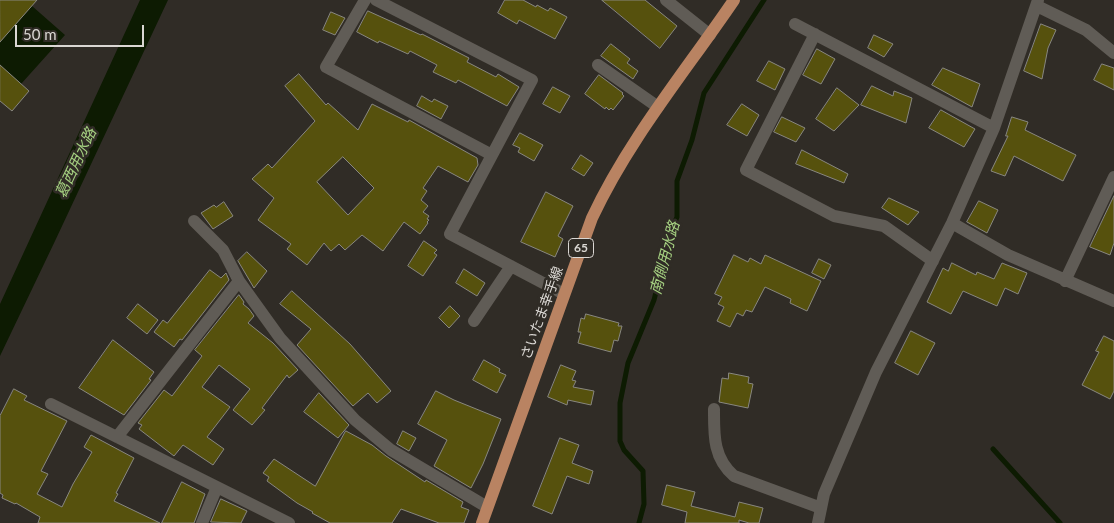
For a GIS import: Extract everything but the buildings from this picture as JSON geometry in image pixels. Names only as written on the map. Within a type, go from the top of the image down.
[{"type":"main road","name":"さいたま幸手線","points":[[482,523],[592,218],[605,191],[626,154],[734,0]]},
{"type":"street","points":[[365,0],[326,67],[492,155]]},
{"type":"street","points":[[666,0],[710,35]]},
{"type":"street","points":[[382,1],[532,80],[450,234],[564,294]]},
{"type":"street","points":[[818,523],[824,494],[876,372],[952,223],[994,128],[1037,3],[1086,30],[1114,53]]},
{"type":"street","points":[[795,24],[994,128]]},
{"type":"street","points":[[815,34],[746,170],[834,216],[884,226],[933,261]]},
{"type":"street","points":[[598,65],[658,107]]},
{"type":"street","points":[[1065,281],[1114,177]]},
{"type":"street","points":[[194,221],[223,250],[239,282],[280,338],[355,420],[391,450],[487,507]]},
{"type":"street","points":[[952,223],[1008,255],[1114,301]]},
{"type":"street","points":[[474,321],[511,266]]},
{"type":"street","points":[[117,437],[239,282]]},
{"type":"street","points":[[51,404],[289,523]]},
{"type":"street","points":[[714,410],[713,436],[726,469],[734,476],[821,508]]},
{"type":"street","points":[[202,523],[218,487]]},
{"type":"water","name":"葛西用水路","points":[[140,0],[168,0],[0,356],[0,304]]},
{"type":"water","points":[[32,6],[65,35],[21,84],[0,65],[0,42]]},
{"type":"waterway","name":"南側用水路","points":[[639,523],[644,504],[643,471],[624,450],[620,441],[620,403],[628,363],[654,300],[671,232],[677,217],[677,181],[692,140],[704,93],[764,0]]},
{"type":"waterway","points":[[993,449],[1060,523]]}]
